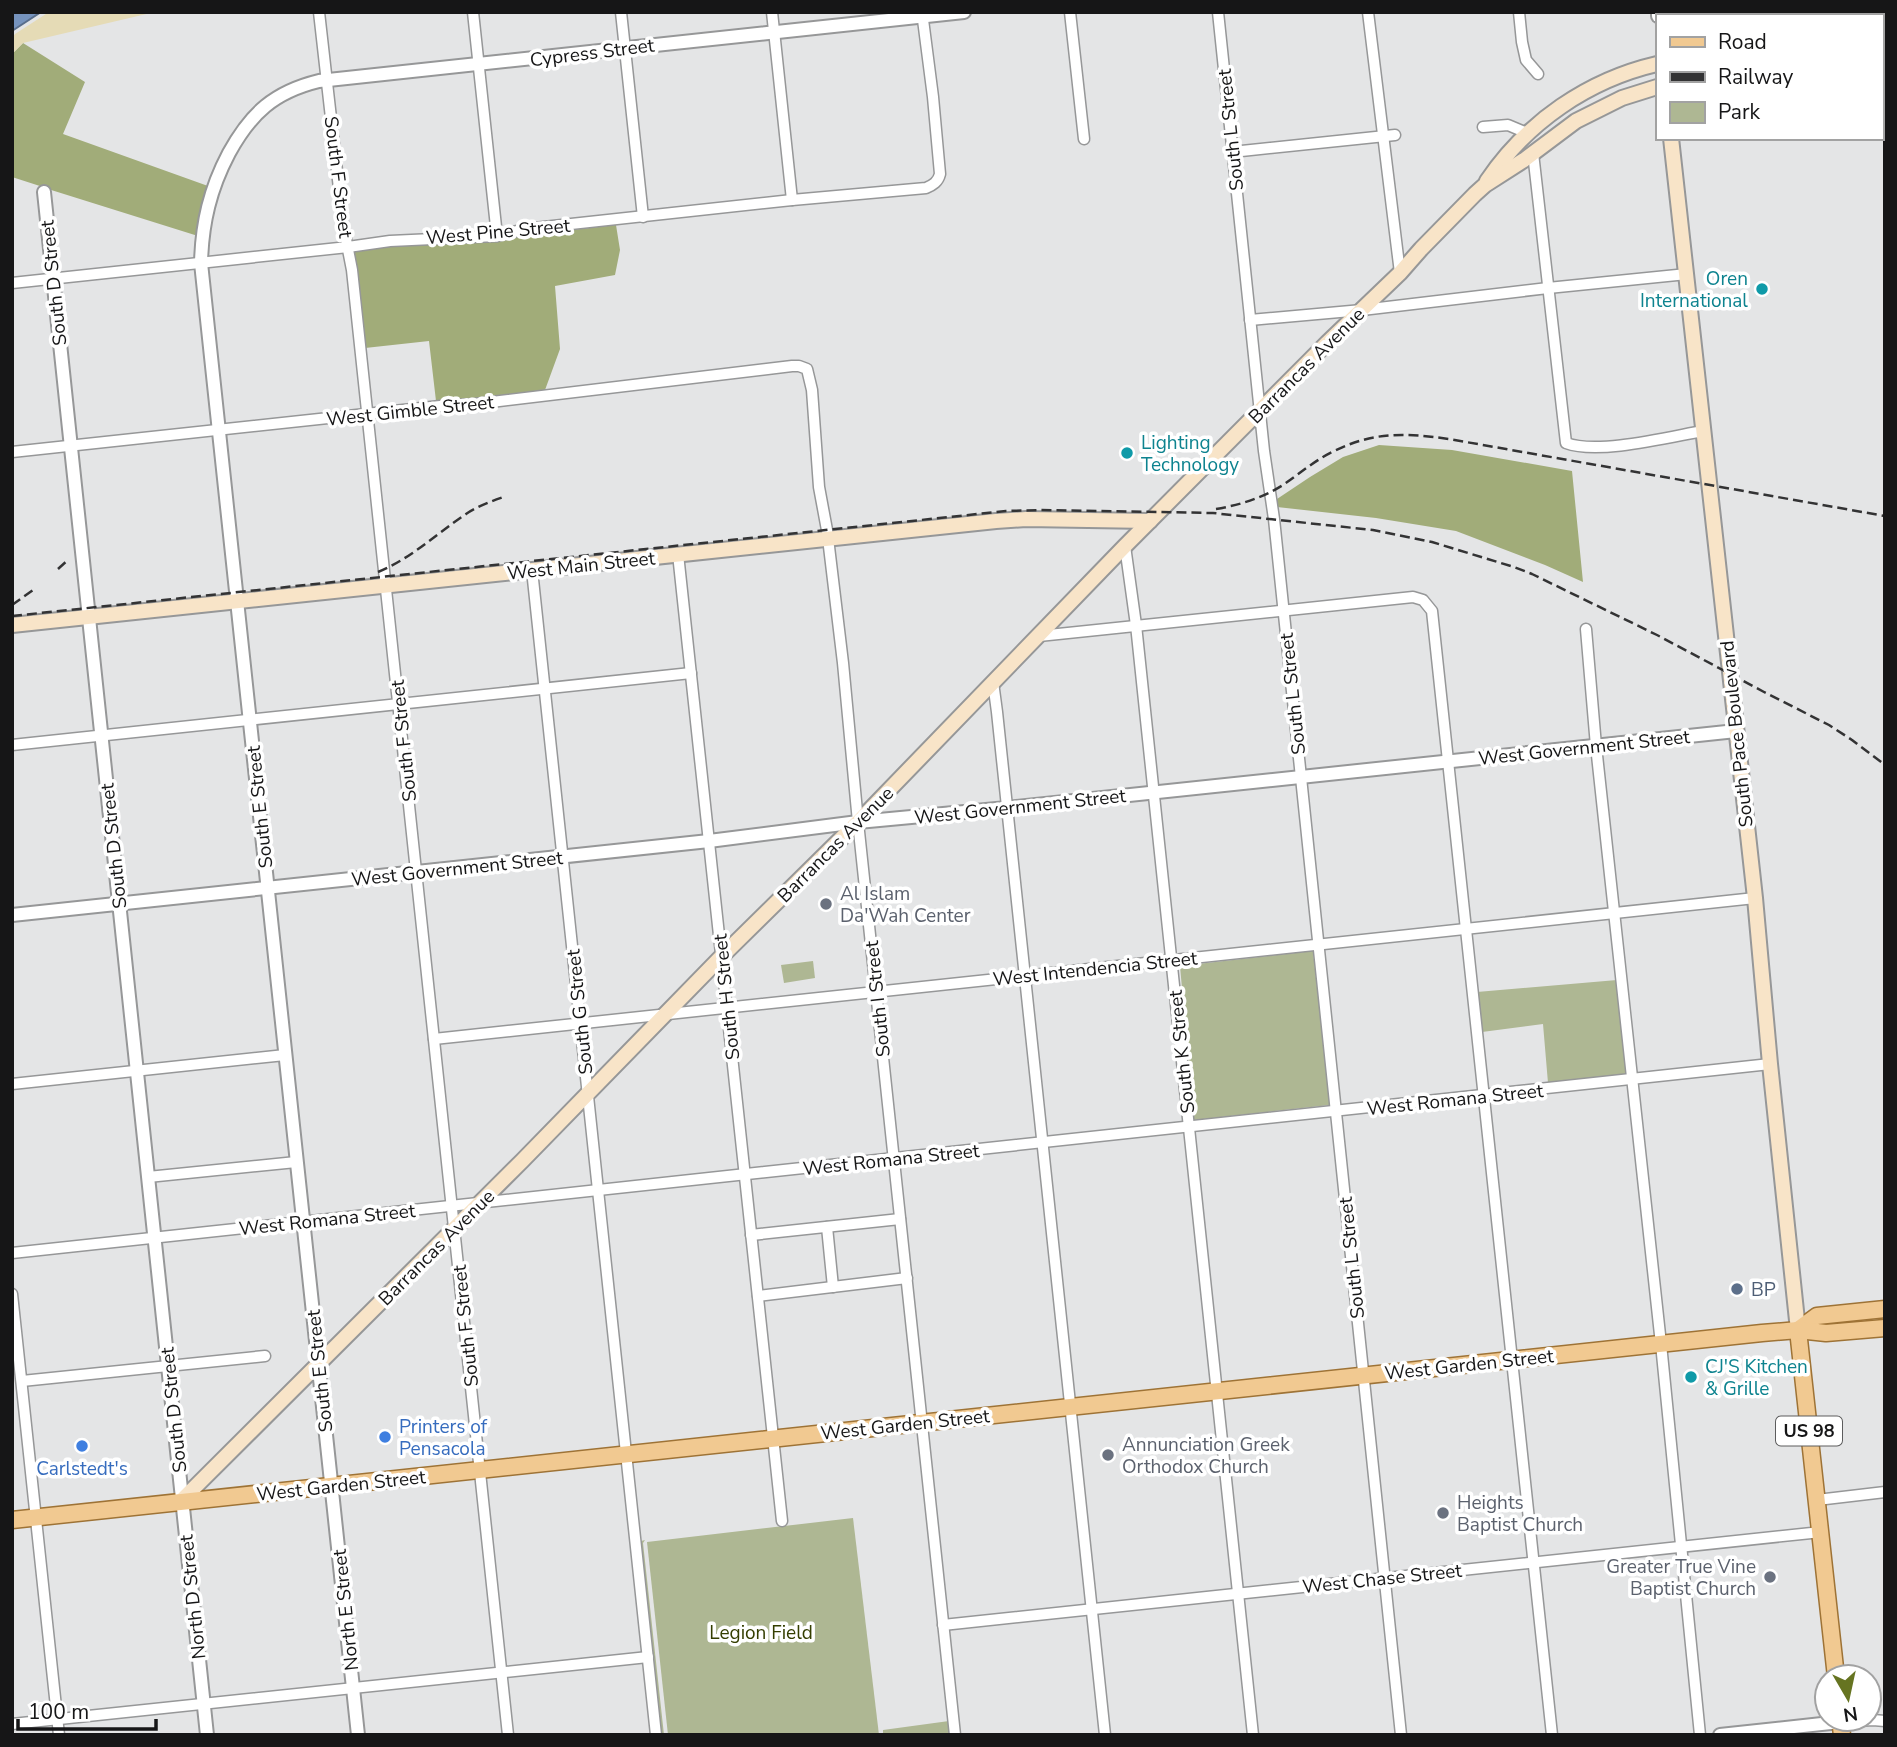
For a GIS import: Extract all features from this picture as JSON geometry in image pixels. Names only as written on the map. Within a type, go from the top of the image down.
[{"type":"main road","name":"Barrancas Avenue","points":[[1485,185],[1502,159],[1553,111],[1599,84],[1633,69],[1656,64]]},
{"type":"main road","name":"Barrancas Avenue","points":[[183,1500],[858,822],[1125,546],[1485,185],[1576,121],[1622,98],[1656,87]]},
{"type":"main road","name":"South Pace Boulevard","points":[[1674,143],[1755,898],[1798,1330]]},
{"type":"main road","name":"West Main Street","points":[[12,625],[1012,520],[1150,521]]},
{"type":"main road","points":[[1798,1330],[1817,1317],[1885,1309]]},
{"type":"main road","points":[[1798,1330],[1826,1334],[1885,1328]]},
{"type":"main road","name":"West Garden Street","points":[[12,1520],[1798,1330]]},
{"type":"main road","name":"US 98","points":[[1798,1330],[1835,1663]]},
{"type":"street","name":"South F Street","points":[[319,12],[368,414],[508,1735]]},
{"type":"street","points":[[473,12],[497,236]]},
{"type":"street","points":[[621,12],[643,217]]},
{"type":"street","points":[[772,12],[792,200]]},
{"type":"street","name":"Cypress Street","points":[[239,135],[255,115],[274,99],[304,85],[327,80],[922,14],[964,12]]},
{"type":"street","points":[[1070,12],[1084,138]]},
{"type":"street","name":"South L Street","points":[[1218,12],[1274,519],[1401,1735]]},
{"type":"street","points":[[1368,12],[1400,273]]},
{"type":"street","points":[[1519,12],[1526,60],[1538,74]]},
{"type":"street","name":"West Pine Street","points":[[12,283],[390,241],[497,236],[525,229],[876,191],[916,190],[934,184],[939,179],[940,168],[922,14]]},
{"type":"street","points":[[1483,127],[1508,125],[1527,133]]},
{"type":"street","name":"South E Street","points":[[239,135],[218,174],[208,201],[201,263],[332,1486]]},
{"type":"street","points":[[1232,152],[1395,135]]},
{"type":"street","points":[[1533,153],[1566,443],[1585,447],[1608,446],[1651,441],[1703,430]]},
{"type":"street","name":"South D Street","points":[[44,192],[183,1500]]},
{"type":"street","points":[[1250,320],[1687,274]]},
{"type":"street","name":"West Gimble Street","points":[[12,452],[440,405],[475,404],[792,366],[807,369]]},
{"type":"street","name":"South I Street","points":[[807,369],[812,390],[819,487],[843,663],[955,1735]]},
{"type":"street","name":"South K Street","points":[[1125,546],[1136,625],[1253,1735]]},
{"type":"street","name":"South H Street","points":[[678,554],[782,1521]]},
{"type":"street","name":"South G Street","points":[[532,570],[656,1735]]},
{"type":"street","points":[[1039,636],[1413,597],[1427,603],[1432,611],[1552,1735]]},
{"type":"street","points":[[1586,629],[1700,1735]]},
{"type":"street","points":[[12,746],[691,673]]},
{"type":"street","points":[[993,682],[1105,1735]]},
{"type":"street","name":"West Government Street","points":[[12,915],[709,841],[858,822],[1736,731]]},
{"type":"street","name":"West Intendencia Street","points":[[434,1039],[1755,898]]},
{"type":"street","points":[[12,1084],[285,1055]]},
{"type":"street","name":"West Romana Street","points":[[12,1253],[1770,1064]]},
{"type":"street","points":[[148,1177],[296,1162]]},
{"type":"street","points":[[751,1235],[900,1219]]},
{"type":"street","points":[[827,1227],[833,1287]]},
{"type":"street","points":[[758,1296],[906,1278]]},
{"type":"street","points":[[12,1294],[59,1735]]},
{"type":"street","points":[[22,1381],[265,1356]]},
{"type":"street","name":"North E Street","points":[[332,1486],[358,1735]]},
{"type":"street","points":[[1817,1500],[1885,1493]]},
{"type":"street","name":"North D Street","points":[[183,1500],[207,1735]]},
{"type":"street","name":"West Chase Street","points":[[943,1625],[1821,1532]]},
{"type":"street","points":[[12,1724],[648,1657]]},
{"type":"street","points":[[1720,1735],[1813,1727]]},
{"type":"green space","points":[[23,43],[85,82],[63,134],[208,186],[198,236],[12,177],[12,54]]},
{"type":"green space","points":[[616,225],[620,250],[615,275],[555,286],[560,349],[545,390],[436,401],[429,341],[365,348],[353,252],[391,246],[502,241],[526,235]]},
{"type":"green space","points":[[1379,445],[1452,450],[1572,471],[1583,582],[1456,531],[1376,518],[1277,507],[1277,499],[1310,477],[1343,457]]},
{"type":"green space","points":[[1313,951],[1330,1105],[1194,1120],[1180,966]]},
{"type":"green space","points":[[813,961],[815,978],[784,983],[781,965]]},
{"type":"green space","points":[[1617,980],[1627,1075],[1548,1083],[1543,1024],[1482,1032],[1477,992]]},
{"type":"green space","name":"Legion Field","points":[[853,1518],[879,1735],[668,1735],[647,1542]]},
{"type":"green space","points":[[645,1540],[643,1543],[664,1735],[661,1735],[641,1541]]},
{"type":"green space","points":[[949,1721],[950,1735],[883,1735],[883,1730]]},
{"type":"sand","points":[[49,12],[155,12],[23,43],[12,54],[12,38],[15,34]]},
{"type":"water","points":[[12,12],[41,12],[12,31]]},
{"type":"railway","points":[[1216,509],[1267,494],[1319,459],[1347,445],[1376,437],[1404,435],[1449,439],[1885,516]]},
{"type":"railway","points":[[378,572],[413,553],[471,511],[506,496]]},
{"type":"railway","points":[[12,616],[1006,511],[1213,513],[1373,530],[1432,542],[1514,567],[1657,635],[1829,725],[1885,765]]},
{"type":"railway","points":[[58,569],[69,559]]},
{"type":"railway","points":[[12,605],[36,588]]},
{"type":"place","name":"Oren International","points":[[1762,289]]},
{"type":"place","name":"Lighting Technology","points":[[1127,453]]},
{"type":"place","name":"Al Islam Da'Wah Center","points":[[826,904]]},
{"type":"place","name":"BP","points":[[1737,1289]]},
{"type":"place","name":"CJ'S Kitchen & Grille","points":[[1691,1377]]},
{"type":"place","name":"Printers of Pensacola","points":[[385,1437]]},
{"type":"place","name":"Carlstedt's","points":[[82,1446]]},
{"type":"place","name":"Annunciation Greek Orthodox Church","points":[[1108,1455]]},
{"type":"place","name":"Heights Baptist Church","points":[[1443,1513]]},
{"type":"place","name":"Greater True Vine Baptist Church","points":[[1770,1577]]}]
